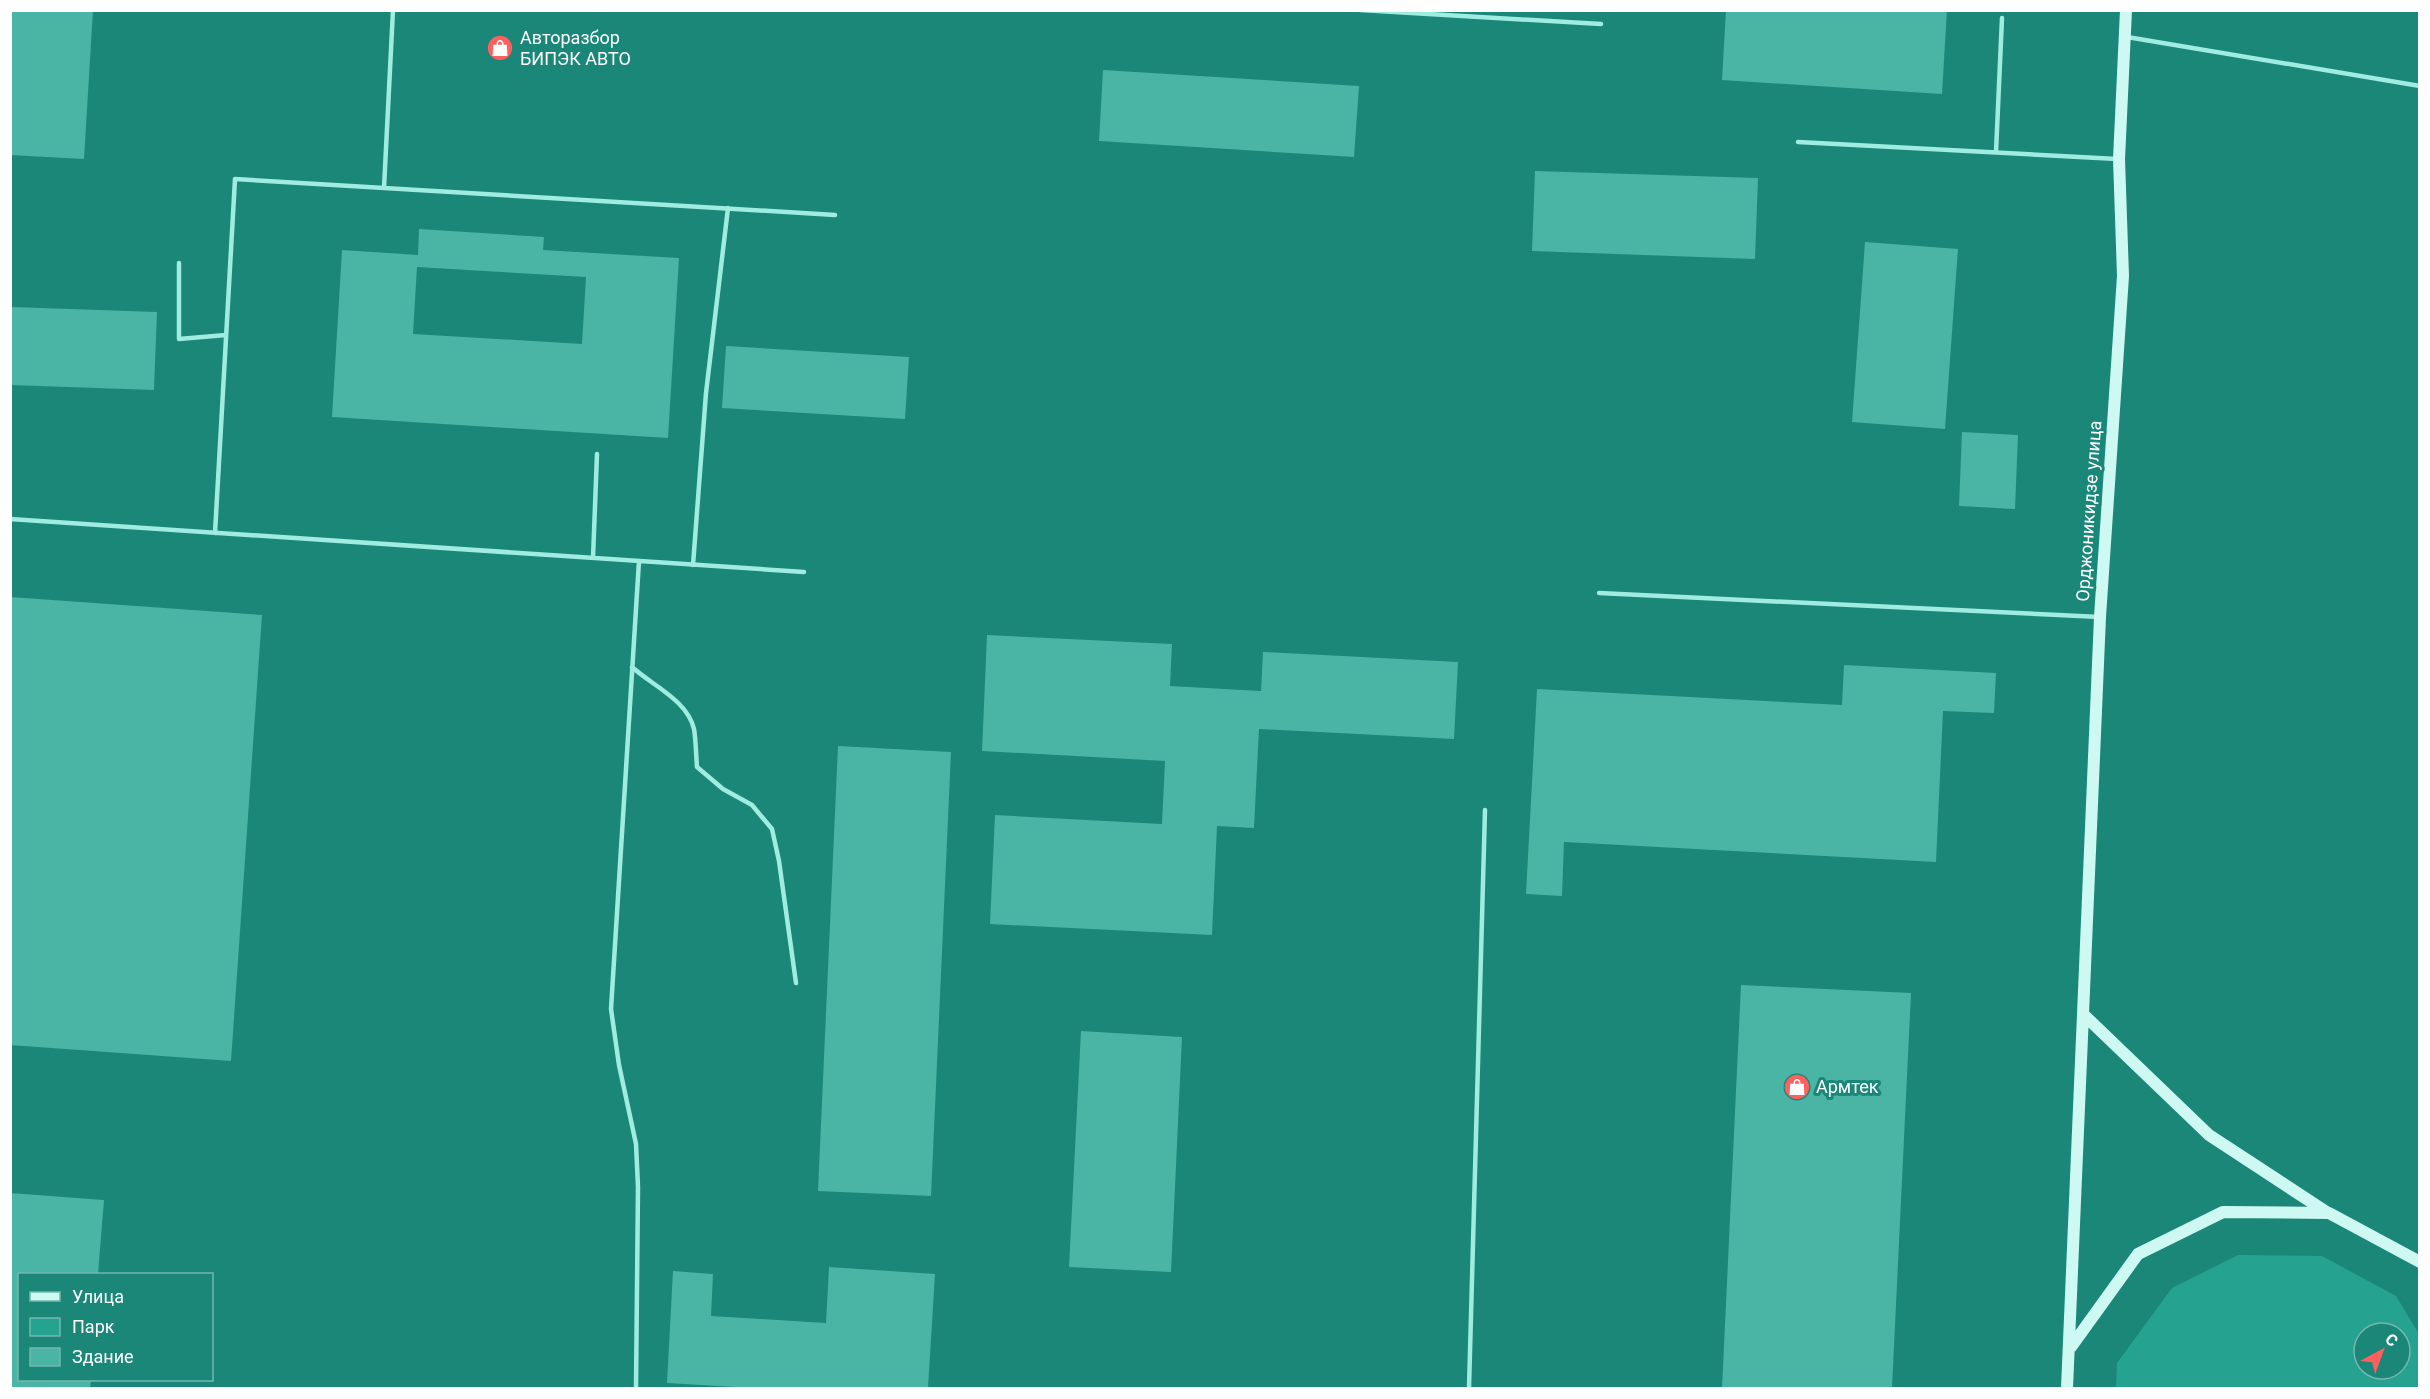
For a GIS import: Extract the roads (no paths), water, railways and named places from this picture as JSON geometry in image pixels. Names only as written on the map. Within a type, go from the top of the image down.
[{"type":"main road","name":"Орджоникидзе улица","points":[[2067,1389],[2100,617],[2123,276],[2120,159],[2126,10]]},
{"type":"main road","points":[[2084,1014],[2209,1135],[2328,1212],[2420,1262]]},
{"type":"main road","points":[[2070,1348],[2138,1254],[2223,1212],[2328,1212]]},
{"type":"lane","points":[[384,188],[393,10]]},
{"type":"lane","points":[[1360,10],[1601,24]]},
{"type":"lane","points":[[1996,152],[2002,18]]},
{"type":"lane","points":[[2125,37],[2420,86]]},
{"type":"lane","points":[[1798,142],[2120,159]]},
{"type":"lane","points":[[215,532],[236,178],[835,215]]},
{"type":"lane","points":[[693,565],[706,393],[728,208]]},
{"type":"lane","points":[[179,263],[179,339],[226,335]]},
{"type":"lane","points":[[593,558],[597,454]]},
{"type":"lane","points":[[10,519],[804,572]]},
{"type":"lane","points":[[636,1389],[638,1187],[636,1144],[619,1065],[611,1009],[639,561]]},
{"type":"lane","points":[[1599,593],[2100,617]]},
{"type":"lane","points":[[632,667],[647,681],[679,702],[693,727],[697,767],[723,789],[752,805],[772,829],[779,861],[796,983]]},
{"type":"lane","points":[[1469,1389],[1485,810]]},
{"type":"place","name":"Авторазбор БИПЭК АВТО","points":[[500,48]]},
{"type":"place","name":"Армтек","points":[[1797,1087]]}]
